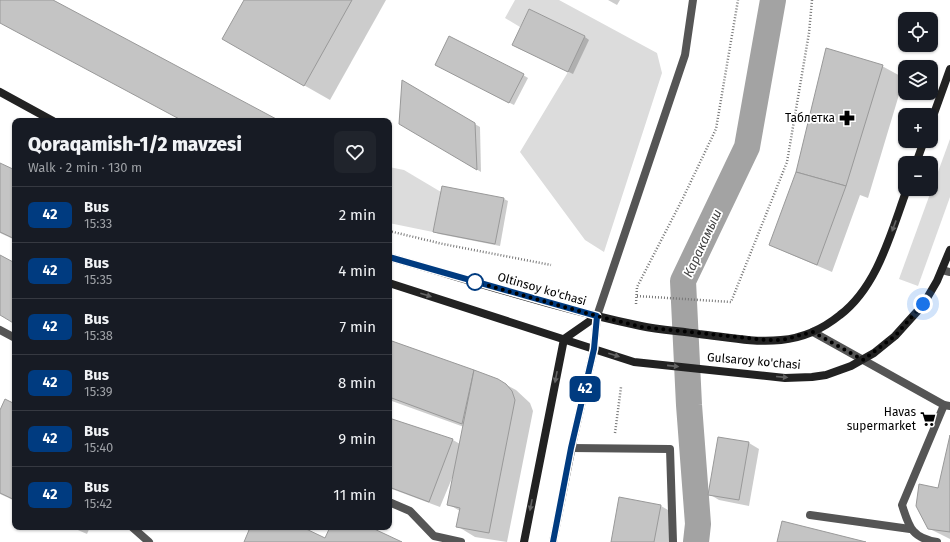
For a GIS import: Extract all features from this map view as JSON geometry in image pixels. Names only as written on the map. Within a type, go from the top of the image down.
[{"type":"main road","points":[[936,108],[950,69]]},
{"type":"main road","points":[[0,92],[48,118]]},
{"type":"main road","name":"Gulsaroy ko'chasi","points":[[597,316],[642,327],[741,339],[782,340],[813,332],[840,315],[861,294],[881,256],[904,196]]},
{"type":"main road","name":"Gulsaroy ko'chasi","points":[[564,339],[634,362],[785,378],[812,377],[838,371],[863,360],[883,346],[905,326],[923,304],[946,271],[950,250]]},
{"type":"main road","name":"Oltinsoy ko'chasi","points":[[392,258],[597,316]]},
{"type":"main road","points":[[392,284],[564,339]]},
{"type":"main road","points":[[524,542],[564,339],[597,316]]},
{"type":"main road","points":[[553,542],[571,448],[594,349],[597,316]]},
{"type":"street","points":[[597,316],[686,55],[693,0]]},
{"type":"street","points":[[0,330],[12,336]]},
{"type":"street","points":[[813,332],[947,406],[902,505],[910,529]]},
{"type":"street","points":[[571,448],[670,449],[673,542]]},
{"type":"street","points":[[392,503],[410,511],[434,536],[461,542]]},
{"type":"street","points":[[810,515],[910,529],[928,541],[936,542]]},
{"type":"street","points":[[135,530],[149,542]]},
{"type":"path","points":[[636,304],[637,287],[684,198],[716,129],[738,0]]},
{"type":"path","points":[[637,296],[731,302],[787,162],[810,33],[812,0]]},
{"type":"path","points":[[392,232],[443,244],[551,265]]},
{"type":"path","points":[[615,436],[621,388]]},
{"type":"shaded area","points":[[515,0],[559,0],[657,53],[662,73],[604,252],[585,240],[520,152],[568,72],[585,36],[529,9],[520,27],[505,18]]},
{"type":"shaded area","points":[[950,139],[950,197],[918,286],[899,279],[929,196],[938,196],[938,172]]},
{"type":"shaded area","points":[[392,168],[404,170],[441,192],[433,232],[392,224]]},
{"type":"building","points":[[0,0],[53,0],[274,118],[177,118],[0,23]]},
{"type":"building","points":[[244,0],[352,0],[304,86],[222,39]]},
{"type":"building","points":[[529,9],[585,36],[568,72],[512,45]]},
{"type":"building","points":[[449,36],[524,74],[509,103],[435,65]]},
{"type":"building","points":[[826,48],[883,65],[846,186],[796,172]]},
{"type":"building","points":[[402,80],[475,123],[477,170],[399,124]]},
{"type":"building","points":[[0,163],[12,169],[12,238],[0,232]]},
{"type":"building","points":[[796,172],[846,186],[817,265],[769,245]]},
{"type":"building","points":[[442,186],[504,198],[495,244],[433,232]]},
{"type":"building","points":[[0,255],[12,261],[12,322],[0,315]]},
{"type":"building","points":[[392,341],[474,370],[462,424],[392,398]]},
{"type":"building","points":[[474,370],[498,379],[506,384],[512,391],[515,400],[489,533],[456,527],[460,508],[447,505]]},
{"type":"building","points":[[5,399],[12,402],[12,499],[0,493],[0,410]]},
{"type":"building","points":[[392,419],[453,439],[429,502],[392,488]]},
{"type":"building","points":[[950,435],[950,532],[928,529],[916,506],[919,484],[938,488]]},
{"type":"building","points":[[718,437],[749,442],[739,500],[708,495]]},
{"type":"building","points":[[619,497],[661,505],[654,542],[611,542]]},
{"type":"building","points":[[782,521],[866,542],[777,542]]},
{"type":"building","points":[[249,530],[308,530],[325,538],[329,530],[376,530],[402,542],[244,542]]},
{"type":"waterway","name":"Каракамыш","points":[[696,542],[698,524],[689,405],[683,281],[747,147],[773,0]]},
{"type":"bus line","name":"42","points":[[392,258],[514,294],[597,316],[594,349],[571,448],[553,542]]},
{"type":"place","name":"Таблетка","points":[[847,118]]},
{"type":"place","name":"Havas supermarket","points":[[928,419]]},
{"type":"route","points":[[475,282],[514,294],[642,327],[741,339],[765,340],[782,340],[813,332],[863,360],[895,336],[923,304]]}]
